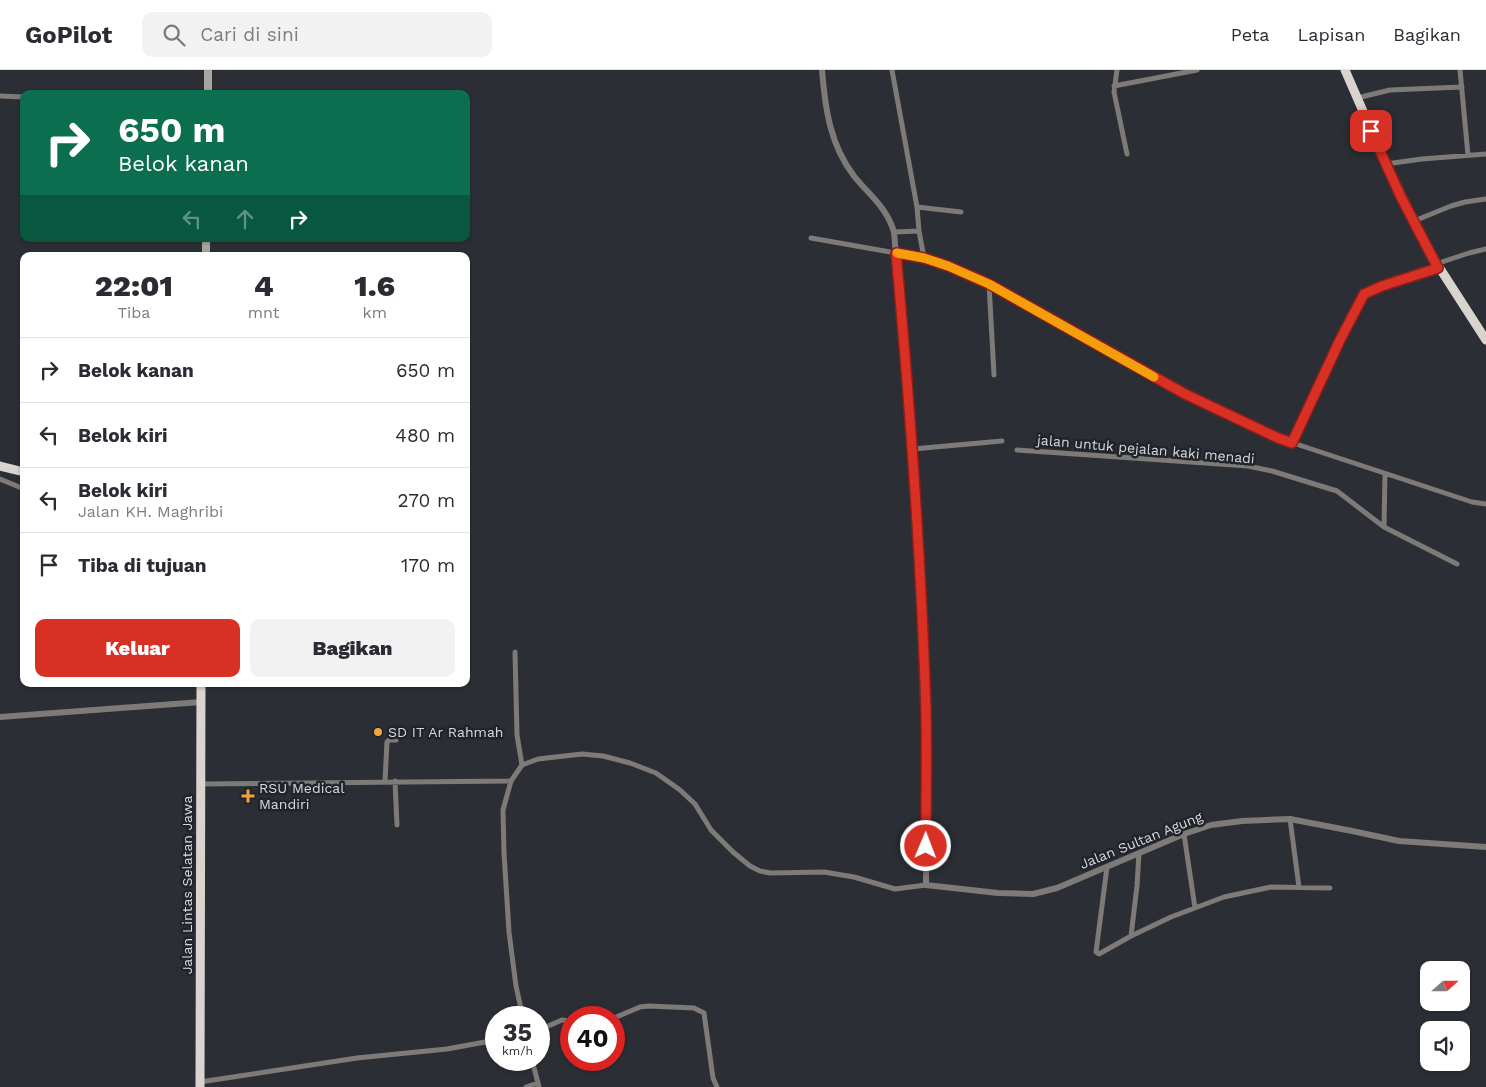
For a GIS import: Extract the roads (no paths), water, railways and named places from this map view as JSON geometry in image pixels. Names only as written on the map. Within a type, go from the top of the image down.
[{"type":"highway","points":[[1345,70],[1386,164],[1437,266],[1486,340]]},
{"type":"highway","points":[[0,466],[20,471]]},
{"type":"highway","name":"Jalan Lintas Selatan Jawa","points":[[200,1084],[201,687]]},
{"type":"main road","points":[[208,70],[208,90]]},
{"type":"street","points":[[520,1006],[509,932],[503,810],[511,781],[522,765],[538,759],[582,754],[603,756],[630,763],[656,773],[680,790],[695,804],[711,830],[733,852],[746,863],[760,871],[770,873],[824,872],[854,877],[895,889],[926,884],[926,711],[913,449],[894,232],[887,213],[855,176],[834,141],[824,97],[822,70]]},
{"type":"street","points":[[892,70],[917,207],[924,258]]},
{"type":"street","points":[[1117,70],[1114,86],[1127,154]]},
{"type":"street","points":[[1114,86],[1170,73],[1197,70]]},
{"type":"street","points":[[1460,70],[1468,155]]},
{"type":"street","points":[[1357,98],[1390,90],[1462,87]]},
{"type":"street","points":[[0,96],[20,97]]},
{"type":"street","points":[[1386,164],[1486,154]]},
{"type":"street","points":[[1414,221],[1451,206],[1486,199]]},
{"type":"street","points":[[917,207],[961,212]]},
{"type":"street","points":[[894,232],[919,231]]},
{"type":"street","points":[[811,238],[924,258],[948,266],[989,284],[1185,394],[1278,438],[1472,502],[1486,504]]},
{"type":"street","points":[[1292,443],[1340,340],[1364,294],[1469,253],[1486,250]]},
{"type":"street","points":[[989,284],[994,375]]},
{"type":"street","points":[[913,449],[1002,441]]},
{"type":"street","name":"jalan untuk pejalan kaki menadi","points":[[1017,450],[1248,466],[1272,471],[1337,491],[1384,528],[1457,564]]},
{"type":"street","points":[[1384,474],[1384,528]]},
{"type":"street","points":[[0,479],[20,487]]},
{"type":"street","points":[[514,652],[517,735],[522,765]]},
{"type":"street","points":[[0,717],[201,702]]},
{"type":"street","points":[[386,781],[387,742],[389,740],[396,740]]},
{"type":"street","points":[[395,781],[397,825]]},
{"type":"street","points":[[201,784],[511,781]]},
{"type":"street","points":[[1290,819],[1299,887]]},
{"type":"street","name":"Jalan Sultan Agung","points":[[926,884],[998,893],[1033,894],[1057,888],[1184,834],[1211,825],[1242,821],[1290,819],[1399,841],[1486,847]]},
{"type":"street","points":[[1184,834],[1195,908]]},
{"type":"street","points":[[1131,936],[1139,853]]},
{"type":"street","points":[[1107,867],[1096,953],[1101,954],[1131,936],[1171,917],[1224,897],[1271,887],[1330,888]]},
{"type":"street","points":[[625,1013],[640,1007],[649,1006],[694,1008],[704,1013],[717,1087]]},
{"type":"street","points":[[200,1084],[357,1058],[447,1049],[485,1042]]},
{"type":"street","points":[[526,1087],[538,1085],[535,1071]]},
{"type":"place","name":"SD IT Ar Rahmah","points":[[378,732]]},
{"type":"place","name":"RSU Medical Mandiri","points":[[248,796]]}]
